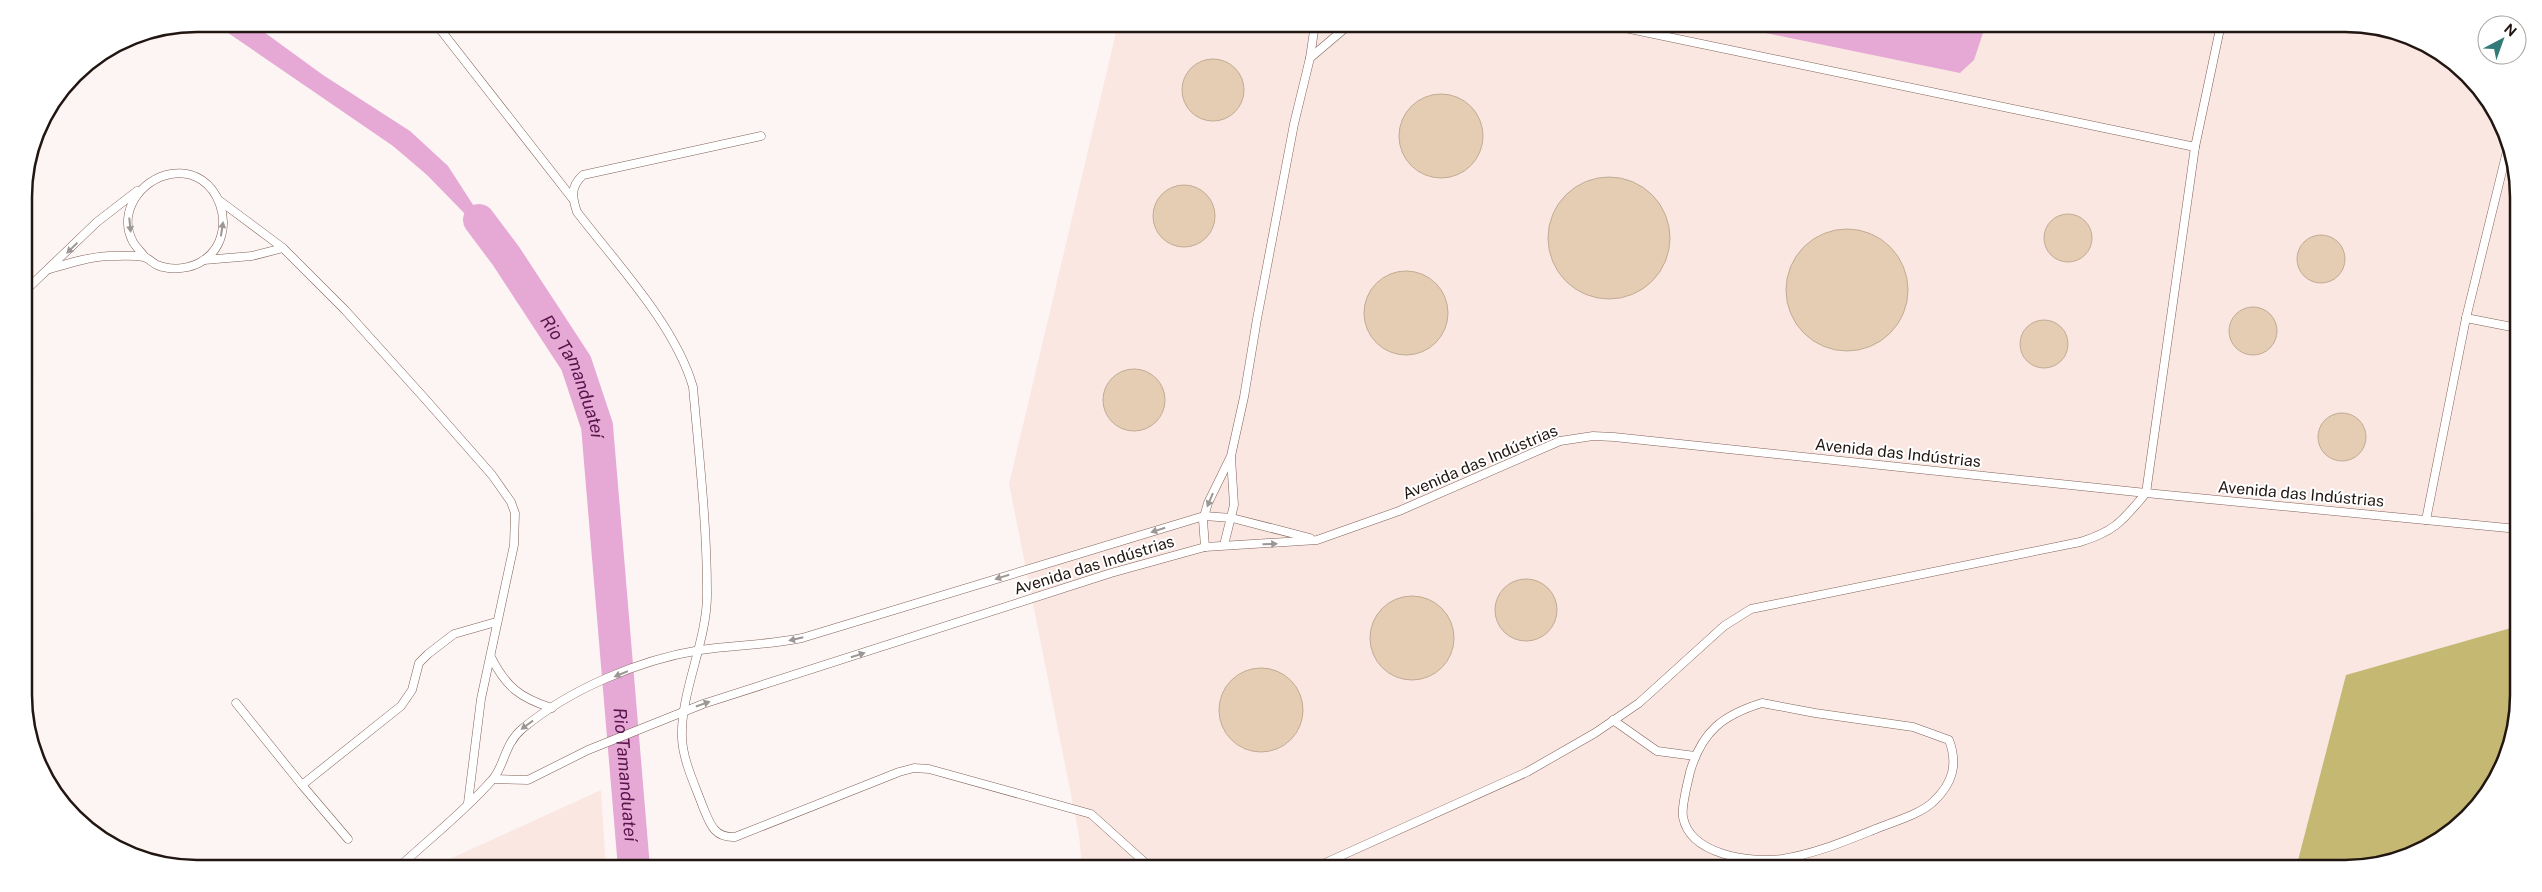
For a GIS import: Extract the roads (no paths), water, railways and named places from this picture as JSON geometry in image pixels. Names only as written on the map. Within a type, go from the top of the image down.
[{"type":"lane","points":[[1205,547],[1204,516],[1231,456],[1244,397],[1256,319],[1294,124],[1310,58],[1314,32]]},
{"type":"lane","points":[[1310,58],[1340,32]]},
{"type":"lane","points":[[1646,32],[2196,147]]},
{"type":"lane","points":[[1333,859],[1527,772],[1639,703],[1724,626],[1751,609],[2080,542],[2101,536],[2120,524],[2146,493],[2196,147],[2220,32]]},
{"type":"lane","points":[[443,33],[572,198],[577,212],[674,340],[688,367],[694,388],[707,595],[699,651],[685,711],[682,738],[687,763],[711,828],[725,838],[735,837],[899,772],[914,768],[929,769],[1091,814],[1137,860]]},
{"type":"lane","points":[[572,198],[573,187],[582,175],[761,136]]},
{"type":"lane","points":[[2426,520],[2466,318],[2505,160]]},
{"type":"lane","points":[[33,284],[98,222],[148,182],[174,173],[188,175],[201,180],[212,189],[220,201],[283,248],[369,335],[492,475],[511,502],[515,513],[514,545],[481,699],[468,803]]},
{"type":"lane","points":[[148,182],[136,194],[130,209],[128,225],[133,241],[145,257],[156,265],[172,269],[189,267],[204,260],[216,248],[223,234],[224,217],[220,201]]},
{"type":"lane","points":[[204,260],[252,256],[283,248]]},
{"type":"lane","points":[[50,269],[89,258],[145,257]]},
{"type":"lane","points":[[2466,318],[2510,327]]},
{"type":"lane","name":"Avenida das Indústrias","points":[[494,779],[528,780],[588,750],[685,711],[1111,573],[1205,547],[1317,540],[1399,511],[1560,441],[1593,436],[2510,528]]},
{"type":"lane","points":[[1224,545],[1232,518],[1234,499],[1231,456]]},
{"type":"lane","points":[[1204,516],[1232,518],[1317,540]]},
{"type":"lane","name":"Avenida das Indústrias","points":[[407,860],[494,779],[505,751],[521,730],[583,689],[659,659],[699,651],[772,644],[802,638],[1204,516]]},
{"type":"lane","points":[[302,785],[401,706],[412,690],[419,663],[428,654],[454,634],[496,622]]},
{"type":"lane","points":[[491,657],[502,679],[532,702],[552,708]]},
{"type":"lane","points":[[236,702],[348,839]]},
{"type":"lane","points":[[1762,703],[1814,713],[1913,727],[1950,740],[1955,755],[1951,779],[1934,803],[1904,818],[1827,848],[1781,859],[1718,853],[1695,841],[1683,816],[1687,784],[1695,756],[1704,737],[1736,711],[1762,703]]},
{"type":"lane","points":[[1612,720],[1657,751],[1695,756]]},
{"type":"waterway","name":"Rio Tamanduateí","points":[[479,220],[506,256],[576,363],[597,426],[633,860]]}]
